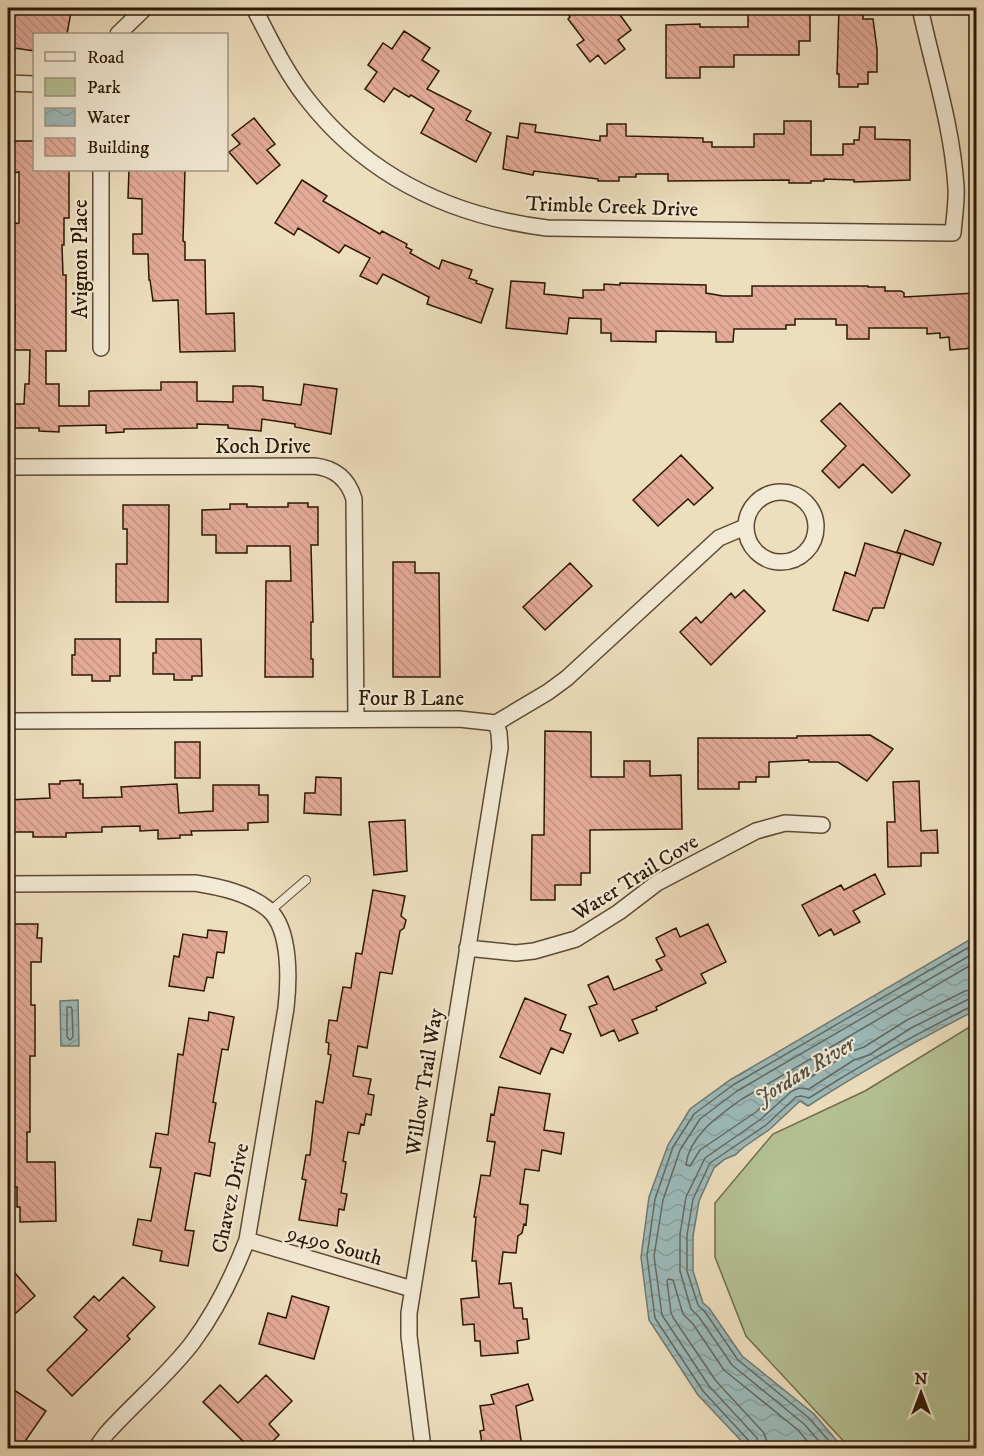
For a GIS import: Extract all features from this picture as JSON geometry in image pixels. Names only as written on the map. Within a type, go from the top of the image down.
[{"type":"street","points":[[119,33],[145,8]]},
{"type":"street","name":"Trimble Creek Drive","points":[[254,8],[291,76],[307,99],[345,140],[366,158],[413,188],[465,211],[519,225],[575,229],[953,233],[956,189],[950,135],[920,8]]},
{"type":"street","points":[[8,84],[33,84]]},
{"type":"street","name":"Avignon Place","points":[[101,171],[101,348]]},
{"type":"street","name":"Koch Drive","points":[[8,467],[314,466],[338,473],[349,484],[354,499],[356,719]]},
{"type":"street","points":[[781,492],[795,495],[806,502],[814,514],[816,528],[814,541],[806,553],[794,560],[781,563],[767,560],[756,552],[748,541],[745,527],[748,514],[756,502],[768,495],[781,492]]},
{"type":"street","points":[[496,723],[567,678],[719,538],[745,527]]},
{"type":"street","name":"Four B Lane","points":[[8,722],[459,719],[496,723]]},
{"type":"street","name":"Willow Trail Way","points":[[423,1449],[409,1336],[412,1289],[500,748],[496,723]]},
{"type":"street","name":"Water Trail Cove","points":[[467,948],[516,953],[534,951],[576,939],[612,917],[657,884],[756,831],[785,823],[822,825]]},
{"type":"street","points":[[8,884],[195,883],[234,892],[270,911]]},
{"type":"street","name":"Chavez Drive","points":[[96,1449],[107,1433],[192,1342],[225,1292],[247,1240],[289,983],[287,956],[281,932],[270,911]]},
{"type":"street","name":"9490 South","points":[[247,1240],[412,1289]]},
{"type":"lane","points":[[270,911],[306,880]]},
{"type":"green space","points":[[976,1023],[976,1448],[850,1448],[746,1336],[715,1257],[715,1203],[773,1134],[865,1091]]},
{"type":"water","name":"Jordan River","points":[[976,936],[976,1010],[890,1056],[808,1106],[800,1101],[770,1129],[714,1168],[699,1201],[693,1236],[693,1271],[703,1303],[709,1308],[742,1356],[814,1414],[843,1448],[748,1448],[698,1395],[649,1320],[641,1257],[649,1197],[668,1145],[690,1109],[730,1080]]},
{"type":"water","points":[[78,1000],[79,1046],[61,1046],[60,1001]]},
{"type":"building","points":[[8,8],[44,8],[71,12],[67,33],[33,33],[33,51],[8,47]]},
{"type":"building","points":[[563,8],[612,8],[616,14],[618,12],[631,30],[618,40],[625,49],[605,64],[598,55],[590,62],[577,45],[584,40],[568,19],[570,17]]},
{"type":"building","points":[[810,8],[810,41],[799,41],[799,55],[734,55],[734,67],[700,67],[700,78],[666,78],[666,25],[700,24],[700,27],[748,27],[748,10]]},
{"type":"building","points":[[839,8],[863,8],[863,19],[873,19],[877,72],[868,72],[868,84],[858,84],[858,87],[839,87],[839,74],[837,74]]},
{"type":"building","points":[[404,31],[430,48],[422,60],[439,71],[427,89],[471,111],[466,120],[491,133],[476,162],[421,133],[434,109],[394,88],[384,102],[365,89],[377,72],[368,65],[383,43],[392,49]]},
{"type":"building","points":[[254,118],[275,144],[267,150],[280,165],[257,184],[229,152],[240,144],[232,135]]},
{"type":"building","points":[[784,121],[811,121],[811,155],[843,155],[843,144],[854,144],[854,140],[859,140],[860,127],[875,127],[875,139],[910,140],[910,180],[854,182],[854,180],[824,179],[824,181],[811,181],[811,183],[789,183],[789,180],[668,181],[668,174],[636,174],[636,177],[619,177],[619,181],[598,181],[598,179],[534,171],[533,175],[503,169],[507,136],[518,138],[520,123],[536,125],[535,132],[600,141],[600,136],[607,136],[607,124],[626,124],[626,136],[703,138],[703,142],[712,142],[712,147],[754,147],[754,134],[784,134]]},
{"type":"building","points":[[8,141],[33,141],[33,171],[69,171],[69,218],[64,218],[64,245],[62,245],[63,275],[66,275],[66,351],[46,351],[46,384],[59,384],[59,406],[89,406],[89,391],[161,390],[161,382],[197,382],[197,401],[233,402],[233,386],[252,386],[263,387],[263,400],[301,405],[304,384],[337,389],[331,434],[295,427],[295,424],[262,419],[261,431],[228,428],[228,425],[197,424],[197,428],[124,429],[124,432],[106,433],[106,425],[59,426],[59,432],[39,431],[39,428],[15,428],[15,404],[24,404],[25,384],[29,384],[30,350],[14,350],[15,306],[10,306],[8,224],[19,223],[19,172],[8,174]]},
{"type":"building","points":[[129,171],[185,171],[183,241],[185,242],[185,260],[205,260],[206,314],[234,313],[235,351],[180,352],[178,300],[153,301],[148,254],[133,254],[133,234],[142,234],[142,199],[128,198]]},
{"type":"building","points":[[302,180],[327,196],[323,201],[380,234],[382,231],[407,244],[406,247],[412,250],[410,253],[439,269],[442,260],[472,270],[469,278],[493,289],[481,323],[427,304],[429,297],[383,274],[377,284],[360,276],[370,258],[345,245],[339,253],[298,228],[294,235],[275,223]]},
{"type":"building","points":[[511,281],[545,283],[544,294],[583,298],[583,290],[604,290],[604,284],[620,285],[620,283],[706,285],[706,293],[723,296],[752,296],[752,286],[885,287],[885,291],[901,291],[904,297],[976,293],[976,335],[972,335],[973,348],[950,350],[949,337],[940,338],[940,333],[927,334],[927,328],[869,328],[869,339],[847,339],[847,325],[836,325],[836,319],[795,319],[795,325],[786,325],[786,329],[734,329],[733,342],[716,342],[716,332],[656,331],[656,342],[611,341],[611,333],[601,333],[601,319],[569,318],[567,334],[506,328]]},
{"type":"building","points":[[840,403],[910,475],[892,493],[863,464],[839,488],[822,471],[846,446],[821,421]]},
{"type":"building","points":[[681,455],[713,488],[694,505],[688,499],[658,526],[633,500]]},
{"type":"building","points":[[288,503],[308,503],[308,507],[318,507],[318,545],[311,545],[313,677],[265,677],[266,581],[291,581],[290,546],[247,546],[247,553],[216,553],[216,535],[202,535],[202,510],[230,509],[230,504],[247,504],[247,507],[288,507]]},
{"type":"building","points":[[123,505],[169,505],[168,602],[116,602],[116,564],[127,564],[127,529],[123,529]]},
{"type":"building","points":[[905,530],[941,543],[933,565],[897,552]]},
{"type":"building","points":[[865,543],[901,554],[884,608],[873,608],[868,621],[833,610],[845,572],[855,576]]},
{"type":"building","points":[[393,562],[415,562],[415,573],[439,573],[440,677],[393,677]]},
{"type":"building","points":[[570,563],[592,586],[545,630],[523,607]]},
{"type":"building","points":[[744,590],[765,611],[711,665],[680,632],[696,617],[701,623],[731,593],[735,598]]},
{"type":"building","points":[[75,639],[120,639],[120,676],[110,676],[110,681],[92,681],[92,675],[72,675]]},
{"type":"building","points":[[156,639],[201,639],[202,676],[192,676],[192,680],[174,680],[174,674],[153,674]]},
{"type":"building","points":[[545,731],[591,732],[591,777],[624,777],[624,761],[650,761],[650,776],[681,775],[682,829],[590,830],[590,873],[581,873],[581,885],[555,885],[555,900],[531,900],[532,835],[544,835]]},
{"type":"building","points":[[870,735],[893,749],[867,781],[838,762],[809,762],[809,760],[769,762],[769,777],[756,777],[756,782],[739,782],[739,789],[698,789],[698,738]]},
{"type":"building","points":[[175,742],[200,742],[200,778],[175,778]]},
{"type":"building","points":[[316,777],[341,778],[341,815],[304,813],[305,793],[315,793]]},
{"type":"building","points":[[80,780],[80,784],[83,784],[83,798],[122,797],[121,787],[177,784],[179,813],[213,811],[213,785],[259,785],[259,795],[268,795],[268,822],[248,823],[248,830],[191,831],[192,835],[180,835],[180,838],[158,839],[158,830],[140,831],[140,826],[102,827],[102,832],[66,833],[66,837],[33,837],[33,832],[8,832],[8,800],[50,798],[49,784]]},
{"type":"building","points":[[919,781],[921,831],[937,830],[938,853],[921,853],[921,866],[888,867],[887,822],[895,822],[893,782]]},
{"type":"building","points":[[405,820],[407,871],[374,875],[369,822]]},
{"type":"building","points":[[875,874],[885,894],[853,911],[860,922],[834,935],[831,929],[819,936],[802,905],[841,885],[844,890]]},
{"type":"building","points":[[373,890],[405,896],[401,916],[406,920],[404,928],[400,931],[392,974],[380,972],[367,1048],[358,1046],[353,1076],[371,1079],[368,1094],[374,1095],[371,1115],[366,1114],[359,1134],[348,1132],[341,1193],[347,1194],[344,1210],[339,1209],[337,1226],[299,1220],[306,1180],[302,1179],[306,1155],[310,1155],[316,1101],[323,1103],[331,1055],[328,1054],[329,1043],[326,1042],[329,1020],[337,1021],[343,987],[351,988],[356,953],[362,954]]},
{"type":"building","points":[[8,924],[38,924],[37,938],[42,938],[41,962],[31,962],[31,1005],[35,1005],[35,1056],[30,1056],[30,1132],[27,1132],[27,1162],[55,1162],[56,1221],[20,1222],[17,1187],[8,1188]]},
{"type":"building","points":[[708,924],[726,962],[701,974],[706,983],[656,1007],[657,1010],[632,1020],[638,1033],[619,1041],[614,1030],[601,1036],[589,1007],[597,1004],[588,985],[608,976],[614,990],[662,970],[656,960],[665,956],[656,938],[676,928],[680,937]]},
{"type":"building","points":[[208,930],[227,932],[224,953],[217,952],[213,978],[207,977],[204,991],[169,986],[174,956],[179,957],[183,934],[207,938]]},
{"type":"building","points":[[525,998],[566,1015],[560,1030],[571,1034],[563,1053],[551,1048],[540,1074],[500,1057]]},
{"type":"building","points":[[209,1012],[234,1017],[228,1050],[222,1049],[213,1102],[216,1103],[209,1142],[215,1143],[210,1176],[195,1173],[185,1230],[194,1231],[188,1266],[160,1261],[162,1251],[133,1245],[138,1219],[151,1221],[161,1168],[150,1167],[156,1133],[168,1135],[178,1054],[183,1055],[189,1018],[208,1021]]},
{"type":"building","points":[[499,1087],[550,1094],[544,1130],[564,1133],[561,1154],[542,1150],[539,1171],[525,1169],[520,1204],[528,1205],[526,1225],[524,1224],[522,1233],[518,1236],[516,1253],[503,1252],[499,1284],[511,1283],[514,1308],[522,1308],[523,1319],[527,1319],[529,1339],[517,1341],[518,1353],[481,1356],[480,1341],[475,1341],[474,1324],[463,1325],[461,1299],[479,1297],[476,1261],[472,1261],[476,1217],[474,1217],[481,1175],[490,1176],[495,1142],[487,1141],[491,1114],[494,1115]]},
{"type":"building","points":[[8,1265],[35,1296],[8,1320]]},
{"type":"building","points":[[123,1277],[155,1307],[127,1336],[130,1339],[72,1396],[47,1370],[87,1330],[74,1317],[94,1296],[99,1301]]},
{"type":"building","points":[[292,1296],[329,1307],[314,1359],[259,1344],[268,1313],[286,1318]]},
{"type":"building","points":[[266,1375],[292,1401],[269,1424],[279,1435],[265,1449],[251,1449],[203,1402],[220,1385],[238,1403]]},
{"type":"building","points":[[528,1384],[533,1400],[516,1406],[522,1447],[483,1449],[480,1431],[484,1430],[480,1406],[494,1404],[491,1395]]},
{"type":"building","points":[[8,1386],[46,1411],[21,1447],[8,1439]]}]
